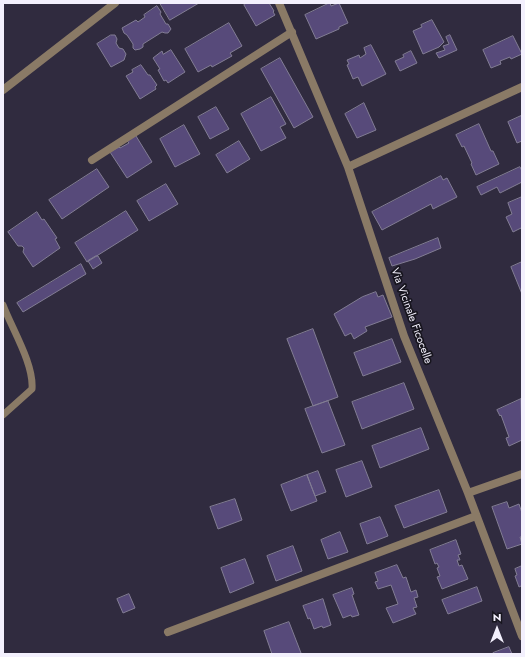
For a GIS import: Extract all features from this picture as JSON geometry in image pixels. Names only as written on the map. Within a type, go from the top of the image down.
[{"type":"street","points":[[3,90],[115,3]]},
{"type":"street","name":"Via Vicinale Ficocelle","points":[[279,3],[348,167],[404,336],[468,493],[522,636]]},
{"type":"street","points":[[92,160],[292,32]]},
{"type":"street","points":[[348,167],[522,86]]},
{"type":"street","points":[[468,493],[522,474]]},
{"type":"street","points":[[168,632],[476,516]]},
{"type":"lane","points":[[3,305],[30,369],[32,380],[32,389],[3,415]]},
{"type":"building","points":[[160,3],[199,3],[170,20]]},
{"type":"building","points":[[247,3],[269,3],[275,15],[256,26],[244,5]]},
{"type":"building","points":[[330,3],[331,6],[339,3],[348,23],[339,27],[339,29],[316,39],[305,15]]},
{"type":"building","points":[[157,6],[166,24],[168,24],[171,29],[168,33],[162,32],[143,44],[143,47],[140,49],[135,50],[133,48],[133,44],[122,28],[136,20],[138,22],[145,17],[144,15]]},
{"type":"building","points":[[432,20],[444,42],[439,47],[423,54],[413,31]]},
{"type":"building","points":[[229,23],[242,46],[230,53],[232,56],[212,67],[211,65],[198,72],[185,49]]},
{"type":"building","points":[[111,35],[115,35],[117,39],[116,43],[126,54],[124,60],[111,67],[97,44]]},
{"type":"building","points":[[450,35],[457,50],[439,58],[436,53],[445,50],[443,46],[449,44],[446,37]]},
{"type":"building","points":[[513,36],[522,54],[511,59],[510,57],[500,61],[501,64],[491,68],[483,50]]},
{"type":"building","points":[[371,45],[386,74],[362,86],[358,77],[353,79],[347,65],[349,64],[347,60],[359,55],[360,58],[366,54],[364,48]]},
{"type":"building","points":[[171,50],[185,72],[168,83],[166,80],[164,81],[158,70],[160,69],[153,58],[162,51],[163,54]]},
{"type":"building","points":[[411,51],[417,63],[400,71],[395,61],[404,57],[403,55]]},
{"type":"building","points":[[280,58],[313,117],[294,128],[261,69]]},
{"type":"building","points":[[141,65],[157,85],[155,87],[156,89],[140,99],[126,76],[133,72],[132,70]]},
{"type":"building","points":[[271,97],[286,124],[280,127],[286,138],[261,151],[241,114]]},
{"type":"building","points":[[364,103],[376,130],[357,138],[345,114]]},
{"type":"building","points":[[216,107],[229,129],[210,139],[198,117]]},
{"type":"building","points":[[521,116],[522,141],[517,143],[508,122]]},
{"type":"building","points":[[479,124],[491,151],[493,151],[499,164],[476,175],[464,146],[462,147],[456,135]]},
{"type":"building","points":[[184,125],[200,154],[175,167],[160,139]]},
{"type":"building","points":[[136,136],[152,162],[127,178],[110,152],[129,143],[127,141]]},
{"type":"building","points":[[239,141],[250,159],[227,173],[216,155]]},
{"type":"building","points":[[520,167],[522,171],[522,182],[500,193],[497,187],[481,195],[477,187]]},
{"type":"building","points":[[97,169],[109,187],[62,219],[49,200]]},
{"type":"building","points":[[441,176],[443,180],[447,178],[457,197],[433,209],[431,204],[382,230],[372,212]]},
{"type":"building","points":[[166,184],[178,204],[149,221],[137,201]]},
{"type":"building","points":[[522,197],[522,231],[521,228],[513,232],[506,217],[512,214],[508,203]]},
{"type":"building","points":[[126,211],[138,230],[87,262],[75,243]]},
{"type":"building","points":[[37,212],[42,220],[44,219],[57,238],[55,239],[60,248],[33,267],[23,252],[24,248],[22,246],[18,246],[8,232]]},
{"type":"building","points":[[438,238],[441,248],[415,259],[392,266],[389,258]]},
{"type":"building","points":[[98,256],[102,263],[93,269],[88,261]]},
{"type":"building","points":[[522,262],[522,294],[511,267]]},
{"type":"building","points":[[81,264],[86,274],[23,312],[17,303]]},
{"type":"building","points":[[376,292],[378,297],[383,295],[392,317],[365,327],[367,331],[354,339],[351,333],[345,336],[334,314],[362,297]]},
{"type":"building","points":[[313,329],[338,397],[313,406],[287,339]]},
{"type":"building","points":[[392,339],[401,362],[363,376],[354,353]]},
{"type":"building","points":[[404,383],[414,409],[362,429],[352,402]]},
{"type":"building","points":[[521,399],[522,440],[509,446],[506,438],[509,437],[501,415],[500,416],[497,410]]},
{"type":"building","points":[[328,401],[345,445],[322,453],[305,409]]},
{"type":"building","points":[[421,428],[429,449],[380,468],[372,446]]},
{"type":"building","points":[[362,461],[372,487],[346,497],[336,470]]},
{"type":"building","points":[[318,471],[326,492],[315,496],[307,475]]},
{"type":"building","points":[[307,475],[317,501],[291,511],[281,485]]},
{"type":"building","points":[[439,490],[447,512],[404,528],[395,506]]},
{"type":"building","points":[[235,499],[242,520],[218,529],[210,507]]},
{"type":"building","points":[[507,502],[509,508],[519,504],[522,513],[522,537],[520,537],[522,544],[507,549],[492,507]]},
{"type":"building","points":[[380,517],[388,536],[367,544],[360,524]]},
{"type":"building","points":[[340,532],[348,552],[328,559],[321,540]]},
{"type":"building","points":[[456,540],[461,554],[458,555],[460,560],[457,560],[459,566],[462,565],[468,579],[442,589],[437,577],[440,576],[437,568],[439,567],[437,563],[435,564],[430,550]]},
{"type":"building","points":[[293,546],[302,571],[276,581],[267,556]]},
{"type":"building","points":[[245,559],[254,583],[230,593],[221,568]]},
{"type":"building","points":[[397,565],[403,578],[406,577],[411,592],[416,590],[418,597],[414,598],[417,607],[413,608],[416,614],[393,623],[386,608],[398,604],[391,585],[378,589],[375,582],[378,581],[375,573]]},
{"type":"building","points":[[522,566],[522,587],[519,587],[515,576],[517,575],[515,569]]},
{"type":"building","points":[[477,587],[482,601],[448,614],[442,600]]},
{"type":"building","points":[[352,588],[354,594],[352,595],[359,615],[352,617],[351,615],[343,618],[333,595]]},
{"type":"building","points":[[129,594],[135,608],[123,613],[117,599]]},
{"type":"building","points":[[323,599],[331,625],[314,629],[303,606]]},
{"type":"building","points":[[289,622],[301,653],[272,654],[264,631]]},
{"type":"building","points":[[509,647],[512,654],[493,654],[493,653]]}]
